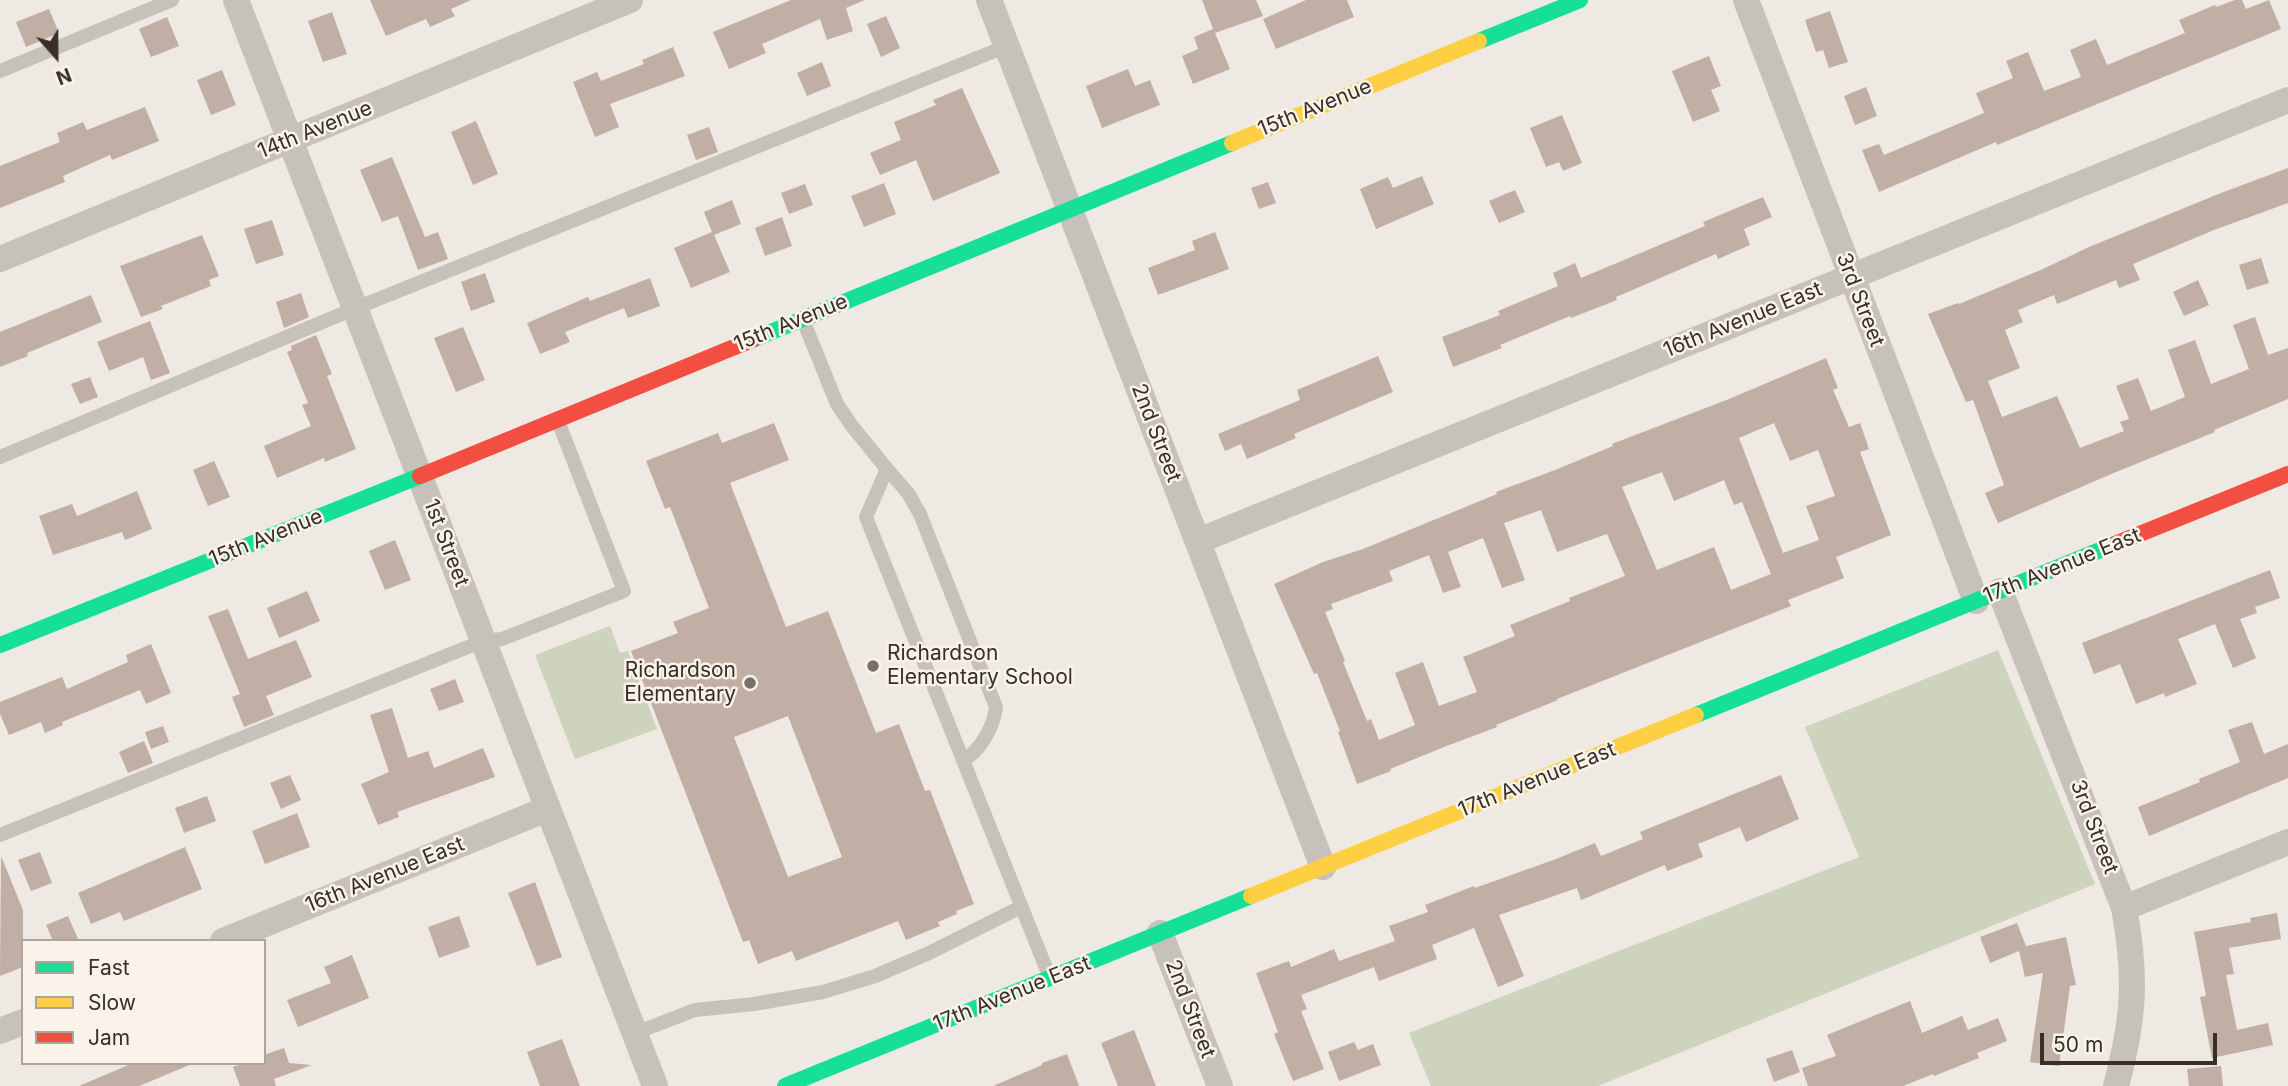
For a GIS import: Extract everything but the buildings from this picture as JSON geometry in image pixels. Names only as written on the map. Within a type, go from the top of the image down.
[{"type":"street","name":"1st Street","points":[[236,0],[655,1086]]},
{"type":"street","name":"14th Avenue","points":[[0,259],[629,0]]},
{"type":"street","name":"2nd Street","points":[[989,0],[1323,867]]},
{"type":"street","name":"15th Avenue","points":[[0,645],[420,476],[1580,0]]},
{"type":"street","name":"3rd Street","points":[[1746,0],[1976,601]]},
{"type":"street","name":"16th Avenue East","points":[[1198,541],[2288,100]]},
{"type":"street","name":"17th Avenue East","points":[[785,1086],[837,1076],[1050,978],[2288,474]]},
{"type":"street","name":"3rd Street","points":[[2000,591],[2124,908],[2131,945],[2134,988],[2129,1031],[2116,1086]]},
{"type":"street","name":"16th Avenue East","points":[[228,939],[547,809]]},
{"type":"street","points":[[2124,908],[2288,842]]},
{"type":"street","name":"2nd Street","points":[[1160,933],[1220,1086]]},
{"type":"street","points":[[0,1031],[21,1023]]},
{"type":"lane","points":[[0,71],[172,0]]},
{"type":"lane","points":[[0,457],[356,308],[1007,46]]},
{"type":"lane","points":[[803,318],[837,404],[908,493],[920,514],[996,707],[995,719],[973,756],[963,761]]},
{"type":"lane","points":[[0,835],[483,641],[502,639],[624,591],[558,419]]},
{"type":"lane","points":[[887,469],[866,517],[1050,978]]},
{"type":"lane","points":[[635,1033],[695,1010],[754,1004],[823,992],[875,976],[929,953],[1021,907]]},
{"type":"green space","points":[[610,626],[620,653],[628,651],[657,729],[575,759],[535,655]]},
{"type":"green space","points":[[1998,650],[2095,884],[1598,1086],[1431,1086],[1409,1033],[1859,857],[1805,727]]},
{"type":"traffic: fast","points":[[1479,41],[1580,0]]},
{"type":"traffic: fast","points":[[754,339],[1232,143]]},
{"type":"traffic: fast","points":[[0,645],[420,476]]},
{"type":"traffic: fast","points":[[1696,715],[2115,544]]},
{"type":"traffic: fast","points":[[785,1086],[1251,896]]},
{"type":"traffic: slow","points":[[1232,143],[1479,41]]},
{"type":"traffic: slow","points":[[1251,896],[1696,715]]},
{"type":"traffic: jam","points":[[420,476],[754,339]]},
{"type":"traffic: jam","points":[[2115,544],[2288,474]]},
{"type":"place","name":"Richardson Elementary School","points":[[873,666]]},
{"type":"place","name":"Richardson Elementary","points":[[750,683]]}]
